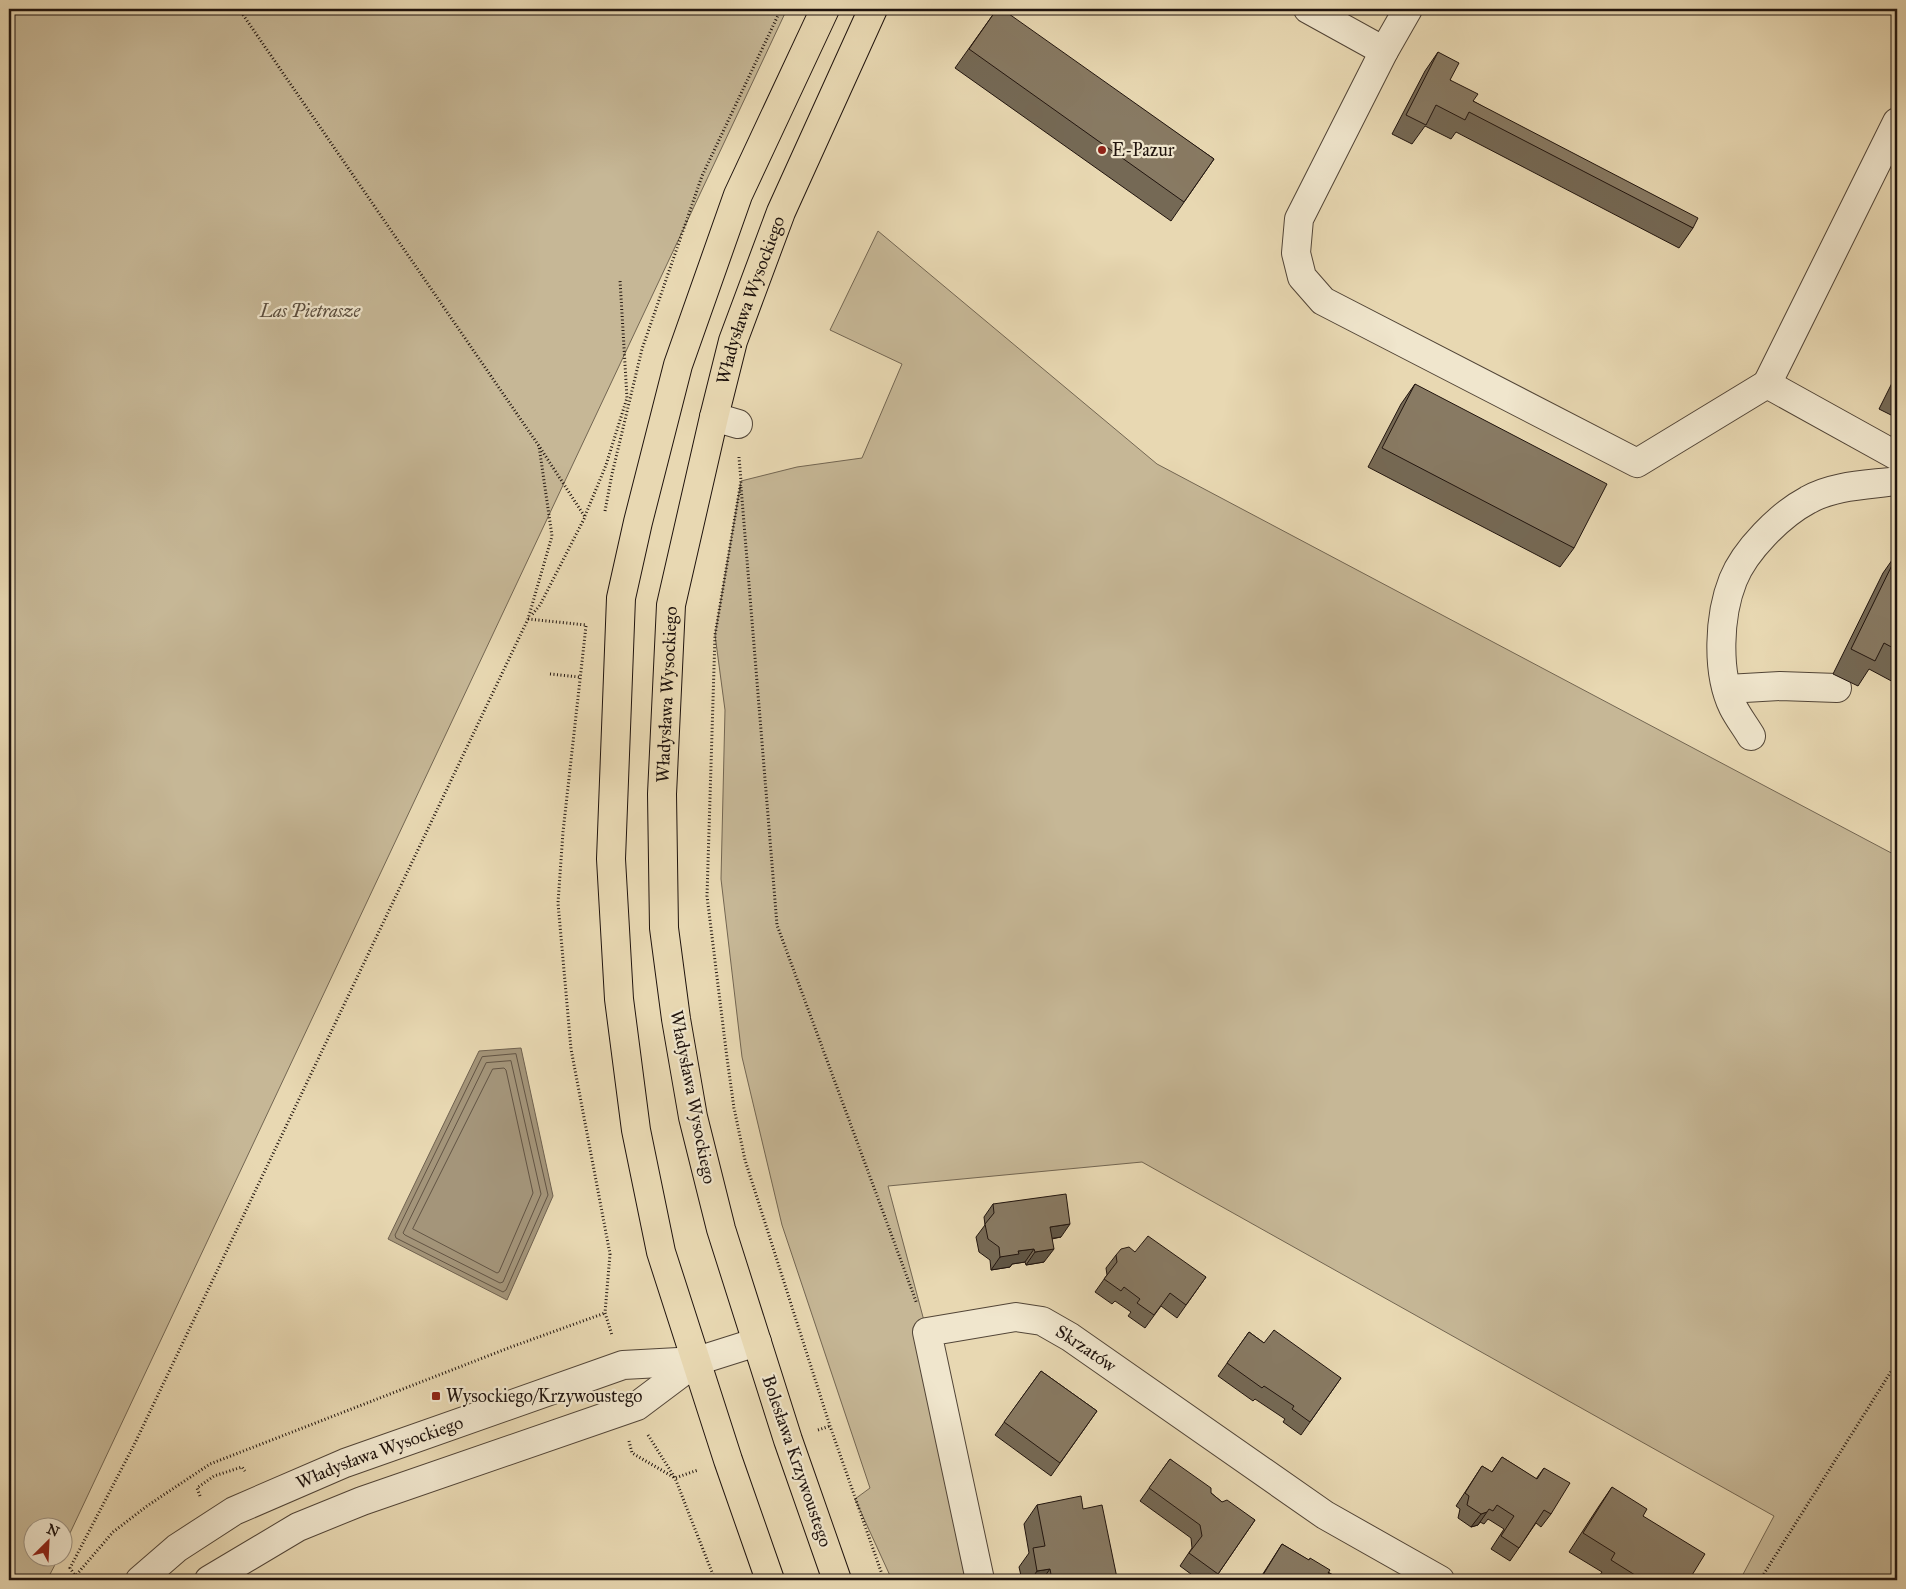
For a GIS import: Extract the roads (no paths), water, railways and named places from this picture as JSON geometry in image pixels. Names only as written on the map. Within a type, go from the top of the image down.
[{"type":"main road","points":[[770,1580],[661,1252],[636,1130],[619,999],[611,859],[621,598],[638,522],[678,365],[738,195],[825,9]]},
{"type":"main road","name":"Władysława Wysockiego","points":[[757,1342],[721,1229],[693,1117],[676,1019],[664,928],[662,794],[671,605],[726,420],[733,341],[781,212],[873,9]]},
{"type":"main road","name":"Bolesława Krzywoustego","points":[[757,1342],[788,1440],[837,1580]]},
{"type":"street","points":[[1308,9],[1384,51]]},
{"type":"street","points":[[1408,9],[1384,51],[1299,219],[1296,253],[1302,277],[1322,301],[1637,463],[1767,384],[1897,122]]},
{"type":"street","points":[[1767,384],[1897,456]]},
{"type":"street","points":[[1751,736],[1733,707],[1722,666],[1722,624],[1733,579],[1755,545],[1781,519],[1809,499],[1840,489],[1897,481]]},
{"type":"street","points":[[1727,689],[1780,686],[1837,688]]},
{"type":"street","name":"Skrzatów","points":[[980,1580],[927,1332],[1016,1318],[1042,1321],[1070,1337],[1325,1515],[1440,1580]]},
{"type":"street","name":"Władysława Wysockiego","points":[[140,1580],[177,1548],[234,1511],[345,1463],[622,1365],[696,1361],[757,1342]]},
{"type":"street","name":"Władysława Wysockiego","points":[[209,1580],[254,1552],[308,1523],[362,1501],[637,1406],[696,1361]]},
{"type":"water","points":[[521,1048],[553,1196],[507,1300],[388,1239],[479,1051]]},
{"type":"place","name":"E-Pazur","points":[[1102,150]]},
{"type":"place","name":"Wysockiego/Krzywoustego","points":[[436,1396]]},
{"type":"park label","name":"Las Pietrasze","points":[[310,311]]}]
